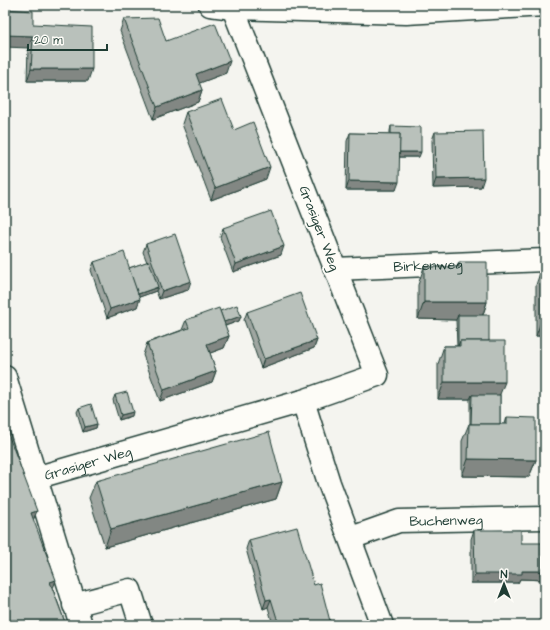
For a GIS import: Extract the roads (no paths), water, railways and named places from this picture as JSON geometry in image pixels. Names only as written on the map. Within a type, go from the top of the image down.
[{"type":"street","points":[[210,5],[233,8],[406,13],[545,5]]},
{"type":"street","name":"Grasiger Weg","points":[[35,478],[303,401],[378,375],[233,8]]},
{"type":"street","name":"Birkenweg","points":[[336,268],[545,260]]},
{"type":"street","name":"Grasiger Weg","points":[[5,377],[78,615],[130,590],[140,625]]},
{"type":"street","points":[[303,401],[329,483],[351,538],[382,625]]},
{"type":"street","name":"Buchenweg","points":[[351,538],[399,521],[545,518]]}]
